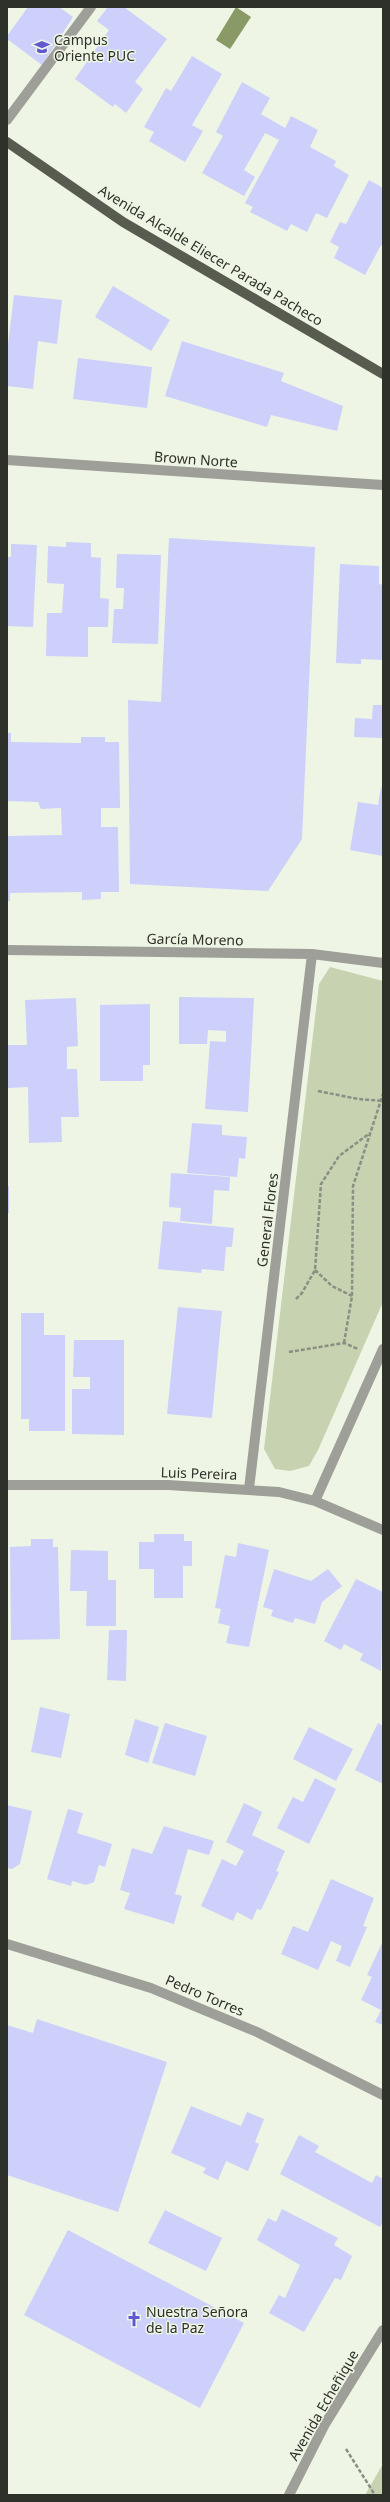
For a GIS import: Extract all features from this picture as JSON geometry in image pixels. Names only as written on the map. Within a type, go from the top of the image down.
[{"type":"main road","name":"Avenida Alcalde Eliecer Parada Pacheco","points":[[7,142],[123,222],[383,374]]},
{"type":"street","points":[[7,120],[91,7]]},
{"type":"street","name":"Brown Norte","points":[[7,460],[383,485]]},
{"type":"street","name":"García Moreno","points":[[7,950],[312,954],[383,964]]},
{"type":"street","name":"General Flores","points":[[249,1489],[312,954]]},
{"type":"street","points":[[315,1501],[381,1353]]},
{"type":"street","name":"Luis Pereira","points":[[7,1485],[168,1485],[279,1492],[315,1501],[383,1530]]},
{"type":"street","name":"Pedro Torres","points":[[7,1944],[151,1988],[257,2032],[383,2095]]},
{"type":"street","name":"Avenida Echeñique","points":[[289,2495],[325,2424],[383,2330]]},
{"type":"path","points":[[296,1087],[382,1101]]},
{"type":"path","points":[[344,1343],[352,1296],[352,1186],[382,1101],[383,1094]]},
{"type":"path","points":[[271,1310],[288,1306],[302,1293],[315,1270],[321,1184],[339,1156],[370,1133]]},
{"type":"path","points":[[315,1270],[332,1286],[352,1296]]},
{"type":"path","points":[[265,1357],[344,1343],[381,1353]]},
{"type":"path","points":[[346,2449],[375,2495]]},
{"type":"shaded area","points":[[236,7],[251,17],[230,49],[216,40]]},
{"type":"shaded area","points":[[330,967],[383,981],[383,1302],[318,1450],[309,1466],[290,1471],[275,1469],[264,1449],[319,984]]},
{"type":"shaded area","points":[[383,2464],[383,2495],[365,2495]]},
{"type":"building","points":[[28,7],[59,7],[73,17],[42,65],[7,39],[7,36]]},
{"type":"building","points":[[108,7],[124,7],[167,39],[135,82],[143,89],[126,113],[115,104],[113,107],[75,79],[109,30],[97,21]]},
{"type":"building","points":[[192,56],[222,74],[192,125],[203,131],[185,162],[149,141],[154,132],[144,127],[166,88],[171,91]]},
{"type":"building","points":[[242,82],[270,98],[261,114],[285,128],[291,116],[318,130],[310,147],[336,161],[334,166],[349,175],[327,218],[316,213],[307,232],[291,224],[287,231],[250,212],[253,207],[245,203],[279,140],[265,133],[244,170],[255,177],[244,196],[202,173],[223,136],[216,132]]},
{"type":"building","points":[[369,180],[383,188],[383,246],[381,245],[365,275],[334,258],[339,247],[330,242],[340,222],[346,224]]},
{"type":"building","points":[[113,286],[170,320],[151,351],[95,317]]},
{"type":"building","points":[[14,295],[62,300],[57,344],[38,341],[33,389],[7,386],[7,352]]},
{"type":"building","points":[[182,341],[284,373],[281,381],[343,406],[337,431],[271,415],[267,427],[165,396]]},
{"type":"building","points":[[78,358],[152,367],[147,408],[73,399]]},
{"type":"building","points":[[169,538],[315,547],[302,839],[268,891],[130,884],[128,700],[161,702]]},
{"type":"building","points":[[66,542],[91,543],[91,557],[101,558],[100,598],[109,599],[108,627],[88,627],[88,657],[46,656],[47,613],[62,613],[64,584],[47,583],[48,546],[66,547]]},
{"type":"building","points":[[11,544],[37,545],[33,627],[7,626],[7,557],[11,557]]},
{"type":"building","points":[[117,554],[161,555],[158,644],[112,643],[114,609],[123,609],[124,588],[116,588]]},
{"type":"building","points":[[340,564],[379,566],[379,584],[383,585],[382,660],[361,659],[361,664],[336,663]]},
{"type":"building","points":[[373,705],[383,705],[383,738],[354,737],[355,718],[372,719]]},
{"type":"building","points":[[7,733],[11,733],[11,742],[81,743],[81,737],[105,737],[105,742],[119,742],[120,808],[101,808],[101,827],[118,827],[119,892],[101,892],[101,899],[82,900],[82,892],[10,893],[10,901],[7,901],[7,836],[62,835],[61,808],[41,809],[38,802],[7,801]]},
{"type":"building","points":[[381,787],[383,788],[383,856],[350,850],[358,802],[378,805]]},
{"type":"building","points":[[179,997],[254,998],[248,1112],[205,1109],[210,1041],[226,1042],[226,1031],[208,1030],[207,1044],[179,1044]]},
{"type":"building","points":[[76,998],[78,1046],[67,1047],[67,1069],[77,1069],[79,1117],[61,1117],[62,1142],[29,1143],[28,1087],[8,1088],[7,1045],[27,1045],[25,1000]]},
{"type":"building","points":[[150,1004],[150,1065],[143,1065],[143,1081],[100,1081],[100,1005]]},
{"type":"building","points":[[192,1123],[222,1125],[222,1135],[247,1137],[245,1159],[239,1158],[237,1177],[187,1173]]},
{"type":"building","points":[[171,1173],[230,1177],[229,1191],[214,1190],[212,1224],[180,1221],[181,1208],[169,1207]]},
{"type":"building","points":[[7,1186],[9,1186],[9,1213],[7,1213]]},
{"type":"building","points":[[163,1221],[234,1228],[232,1247],[226,1247],[224,1271],[202,1269],[201,1273],[158,1269]]},
{"type":"building","points":[[178,1307],[222,1311],[212,1418],[167,1414]]},
{"type":"building","points":[[21,1313],[44,1313],[44,1335],[65,1335],[65,1431],[29,1431],[29,1419],[21,1419]]},
{"type":"building","points":[[74,1340],[124,1340],[124,1435],[72,1434],[72,1389],[90,1389],[90,1377],[73,1377]]},
{"type":"building","points":[[154,1534],[184,1534],[184,1541],[192,1541],[192,1566],[183,1566],[183,1598],[154,1598],[154,1569],[139,1569],[139,1542],[154,1542]]},
{"type":"building","points":[[31,1539],[53,1539],[53,1547],[58,1547],[60,1639],[11,1640],[10,1547],[31,1546]]},
{"type":"building","points":[[238,1543],[269,1550],[249,1647],[226,1643],[230,1626],[218,1623],[221,1609],[215,1608],[225,1555],[236,1557]]},
{"type":"building","points":[[71,1550],[108,1551],[108,1580],[116,1580],[116,1626],[86,1626],[87,1591],[70,1591]]},
{"type":"building","points":[[274,1569],[311,1581],[328,1569],[342,1586],[322,1602],[315,1624],[295,1618],[293,1623],[271,1616],[273,1610],[263,1607]]},
{"type":"building","points":[[356,1579],[383,1592],[381,1671],[360,1660],[363,1654],[344,1644],[341,1650],[324,1641]]},
{"type":"building","points":[[109,1630],[127,1630],[126,1681],[107,1680]]},
{"type":"building","points":[[40,1707],[70,1714],[61,1758],[31,1752]]},
{"type":"building","points":[[135,1719],[159,1727],[148,1763],[125,1755]]},
{"type":"building","points":[[165,1723],[207,1736],[195,1776],[152,1763]]},
{"type":"building","points":[[378,1723],[383,1726],[383,1784],[355,1770]]},
{"type":"building","points":[[309,1727],[353,1749],[336,1781],[293,1759]]},
{"type":"building","points":[[315,1778],[336,1789],[309,1844],[277,1828],[293,1797],[303,1802]]},
{"type":"building","points":[[244,1803],[262,1812],[252,1835],[285,1851],[276,1871],[279,1872],[261,1910],[257,1909],[252,1920],[237,1912],[233,1921],[201,1906],[222,1859],[236,1866],[244,1851],[226,1842]]},
{"type":"building","points":[[7,1805],[32,1811],[20,1864],[12,1869],[7,1868]]},
{"type":"building","points":[[68,1809],[83,1813],[77,1833],[112,1844],[105,1867],[99,1865],[94,1882],[86,1885],[72,1881],[71,1886],[47,1879]]},
{"type":"building","points":[[164,1826],[214,1841],[209,1855],[188,1849],[175,1894],[182,1896],[174,1924],[124,1909],[130,1893],[120,1890],[132,1848],[152,1854]]},
{"type":"building","points":[[331,1879],[374,1898],[363,1926],[367,1927],[350,1967],[336,1961],[342,1946],[331,1941],[318,1970],[281,1954],[293,1926],[308,1932]]},
{"type":"building","points":[[383,1941],[383,2025],[375,2022],[381,2010],[361,2000],[372,1977],[367,1975]]},
{"type":"building","points":[[37,2019],[167,2062],[118,2212],[7,2175],[7,2025],[33,2033]]},
{"type":"building","points":[[191,2106],[241,2126],[247,2112],[264,2119],[255,2142],[259,2144],[248,2171],[226,2161],[218,2180],[203,2173],[206,2168],[171,2153]]},
{"type":"building","points":[[299,2135],[319,2146],[315,2152],[372,2183],[376,2175],[383,2179],[383,2221],[380,2227],[280,2174]]},
{"type":"building","points":[[282,2209],[338,2238],[334,2245],[352,2256],[341,2280],[335,2278],[304,2332],[269,2313],[279,2295],[285,2298],[300,2265],[257,2240],[268,2218],[276,2222]]},
{"type":"building","points":[[165,2210],[222,2238],[206,2271],[148,2243]]},
{"type":"building","name":"Nuestra Señora de la Paz","points":[[68,2230],[244,2323],[200,2408],[24,2315]]},
{"type":"place","name":"Campus Oriente PUC","points":[[42,47]]},
{"type":"place","name":"Nuestra Señora de la Paz","points":[[134,2319]]}]
